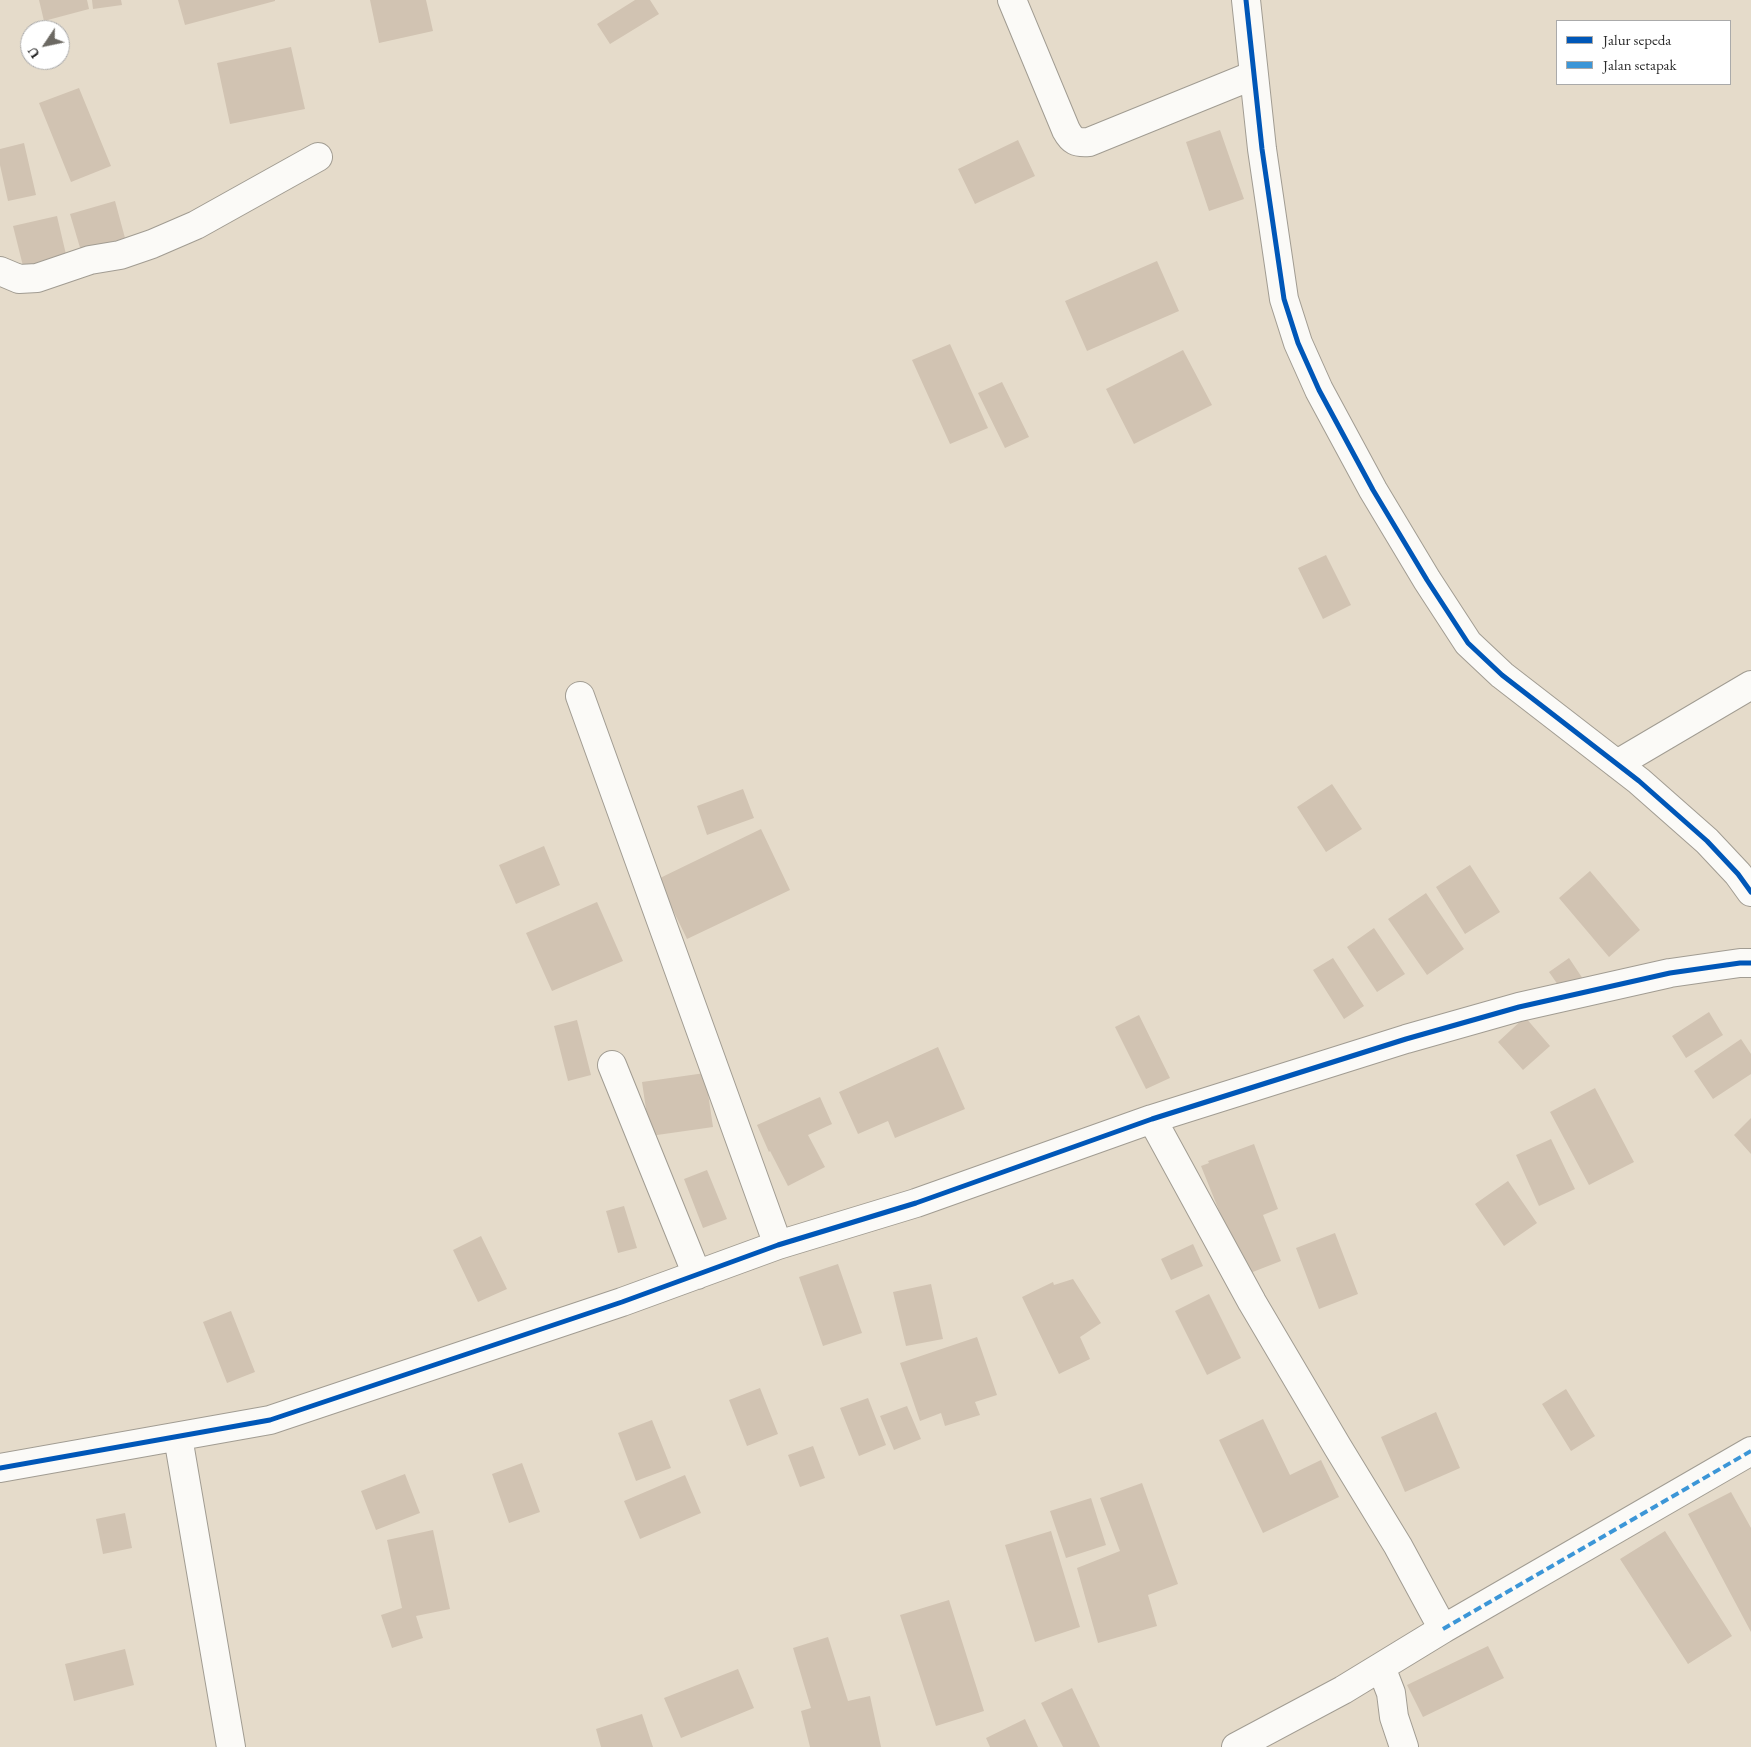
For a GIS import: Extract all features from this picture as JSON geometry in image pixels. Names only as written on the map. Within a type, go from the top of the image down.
[{"type":"street","points":[[1012,0],[1066,130],[1071,140],[1079,143],[1089,142],[1254,75]]},
{"type":"street","points":[[1246,0],[1262,149],[1284,299],[1298,343],[1319,390],[1373,490],[1427,580],[1468,643],[1502,674],[1639,781],[1707,841],[1738,874],[1751,892]]},
{"type":"street","points":[[0,271],[18,279],[37,278],[90,260],[120,255],[152,244],[196,225],[318,157]]},
{"type":"street","points":[[1617,764],[1751,685]]},
{"type":"street","points":[[580,696],[778,1245]]},
{"type":"street","points":[[0,1468],[270,1420],[622,1302],[778,1245],[916,1203],[1152,1119],[1406,1039],[1519,1007],[1670,973],[1751,963]]},
{"type":"street","points":[[612,1065],[697,1275]]},
{"type":"street","points":[[1152,1119],[1252,1302],[1398,1546],[1443,1629]]},
{"type":"street","points":[[178,1437],[231,1747]]},
{"type":"street","points":[[1236,1747],[1343,1690],[1443,1629],[1751,1451]]},
{"type":"street","points":[[1381,1667],[1391,1693],[1394,1717],[1404,1747]]},
{"type":"building","points":[[39,0],[87,0],[89,9],[44,20]]},
{"type":"building","points":[[92,0],[121,0],[122,5],[93,9]]},
{"type":"building","points":[[178,0],[275,0],[275,1],[185,25]]},
{"type":"building","points":[[370,0],[426,0],[433,31],[379,43]]},
{"type":"building","points":[[635,0],[650,0],[659,14],[610,44],[597,24]]},
{"type":"building","points":[[291,47],[305,109],[230,124],[217,63]]},
{"type":"building","points":[[79,88],[111,166],[71,182],[39,103]]},
{"type":"building","points":[[1220,130],[1244,199],[1209,211],[1186,142]]},
{"type":"building","points":[[1018,140],[1035,176],[975,204],[958,169]]},
{"type":"building","points":[[24,143],[36,195],[8,201],[0,165],[0,149]]},
{"type":"building","points":[[115,201],[125,238],[81,251],[70,214]]},
{"type":"building","points":[[57,216],[68,263],[25,274],[13,226]]},
{"type":"building","points":[[1157,261],[1179,311],[1087,351],[1065,301]]},
{"type":"building","points":[[950,344],[988,428],[950,444],[912,360]]},
{"type":"building","points":[[1183,350],[1212,405],[1134,444],[1106,389]]},
{"type":"building","points":[[1002,382],[1029,437],[1005,448],[978,393]]},
{"type":"building","points":[[1326,555],[1351,605],[1323,619],[1298,568]]},
{"type":"building","points":[[1332,784],[1362,829],[1326,852],[1297,807]]},
{"type":"building","points":[[743,789],[754,818],[707,835],[697,806]]},
{"type":"building","points":[[761,829],[790,890],[687,939],[658,879]]},
{"type":"building","points":[[544,846],[560,885],[516,904],[499,865]]},
{"type":"building","points":[[1470,865],[1500,912],[1465,934],[1436,887]]},
{"type":"building","points":[[1590,871],[1640,930],[1609,957],[1559,898]]},
{"type":"building","points":[[1426,893],[1464,949],[1427,975],[1388,919]]},
{"type":"building","points":[[597,902],[623,961],[552,991],[526,933]]},
{"type":"building","points":[[1374,928],[1405,974],[1377,992],[1347,947]]},
{"type":"building","points":[[1333,958],[1364,1006],[1344,1019],[1313,970]]},
{"type":"building","points":[[1569,958],[1585,982],[1565,995],[1549,972]]},
{"type":"building","points":[[1709,1012],[1723,1035],[1686,1058],[1672,1036]]},
{"type":"building","points":[[1139,1015],[1170,1078],[1146,1089],[1115,1027]]},
{"type":"building","points":[[1525,1017],[1550,1046],[1523,1070],[1498,1042]]},
{"type":"building","points":[[577,1020],[591,1075],[568,1081],[554,1026]]},
{"type":"building","points":[[1741,1039],[1751,1054],[1751,1074],[1713,1099],[1694,1071]]},
{"type":"building","points":[[938,1047],[965,1109],[895,1138],[888,1121],[858,1134],[839,1092]]},
{"type":"building","points":[[705,1073],[713,1127],[650,1136],[642,1082]]},
{"type":"building","points":[[1595,1088],[1634,1162],[1589,1185],[1550,1112]]},
{"type":"building","points":[[820,1097],[832,1124],[808,1135],[825,1167],[788,1186],[769,1152],[757,1125]]},
{"type":"building","points":[[1751,1118],[1751,1154],[1734,1135]]},
{"type":"building","points":[[1551,1139],[1575,1189],[1539,1206],[1516,1155]]},
{"type":"building","points":[[1254,1144],[1278,1209],[1263,1215],[1281,1261],[1245,1275],[1201,1166],[1209,1163],[1208,1161]]},
{"type":"building","points":[[707,1170],[727,1219],[703,1228],[684,1179]]},
{"type":"building","points":[[1508,1181],[1537,1223],[1504,1246],[1475,1204]]},
{"type":"building","points":[[624,1206],[637,1248],[618,1253],[606,1211]]},
{"type":"building","points":[[1335,1233],[1358,1294],[1319,1309],[1296,1248]]},
{"type":"building","points":[[481,1236],[507,1289],[478,1302],[453,1250]]},
{"type":"building","points":[[1193,1244],[1203,1266],[1171,1280],[1161,1259]]},
{"type":"building","points":[[838,1264],[862,1333],[823,1346],[799,1277]]},
{"type":"building","points":[[1073,1279],[1101,1323],[1080,1337],[1090,1359],[1059,1374],[1022,1297],[1053,1282],[1054,1285]]},
{"type":"building","points":[[931,1284],[943,1339],[906,1346],[893,1292]]},
{"type":"building","points":[[1209,1294],[1241,1358],[1207,1375],[1175,1311]]},
{"type":"building","points":[[231,1311],[255,1372],[227,1383],[203,1322]]},
{"type":"building","points":[[977,1337],[997,1395],[975,1402],[980,1415],[945,1426],[941,1413],[920,1421],[900,1363]]},
{"type":"building","points":[[760,1388],[778,1434],[747,1446],[729,1400]]},
{"type":"building","points":[[1566,1389],[1595,1436],[1571,1451],[1542,1404]]},
{"type":"building","points":[[868,1398],[886,1445],[859,1456],[840,1408]]},
{"type":"building","points":[[907,1406],[921,1439],[894,1450],[880,1416]]},
{"type":"building","points":[[1436,1412],[1460,1468],[1405,1492],[1381,1437]]},
{"type":"building","points":[[1263,1419],[1290,1475],[1321,1460],[1339,1497],[1263,1533],[1219,1440]]},
{"type":"building","points":[[652,1420],[671,1468],[636,1481],[618,1433]]},
{"type":"building","points":[[813,1446],[825,1478],[800,1487],[788,1455]]},
{"type":"building","points":[[522,1463],[540,1512],[509,1523],[492,1474]]},
{"type":"building","points":[[405,1474],[420,1513],[376,1530],[361,1491]]},
{"type":"building","points":[[685,1475],[701,1513],[640,1539],[624,1501]]},
{"type":"building","points":[[1142,1483],[1178,1584],[1148,1595],[1157,1626],[1098,1643],[1077,1568],[1120,1551],[1100,1498]]},
{"type":"building","points":[[1731,1492],[1751,1528],[1751,1632],[1688,1514]]},
{"type":"building","points":[[1091,1498],[1106,1545],[1066,1558],[1050,1511]]},
{"type":"building","points":[[125,1513],[132,1548],[103,1554],[96,1519]]},
{"type":"building","points":[[433,1530],[450,1609],[416,1616],[423,1638],[392,1648],[381,1615],[402,1608],[387,1540]]},
{"type":"building","points":[[1051,1531],[1080,1627],[1035,1642],[1005,1545]]},
{"type":"building","points":[[1665,1531],[1732,1636],[1688,1664],[1620,1559]]},
{"type":"building","points":[[949,1600],[984,1711],[936,1726],[900,1615]]},
{"type":"building","points":[[828,1637],[848,1701],[870,1696],[881,1747],[810,1747],[801,1711],[811,1708],[793,1648]]},
{"type":"building","points":[[1488,1646],[1504,1678],[1423,1717],[1407,1685]]},
{"type":"building","points":[[125,1649],[134,1685],[74,1701],[65,1664]]},
{"type":"building","points":[[738,1669],[754,1708],[681,1738],[664,1698]]},
{"type":"building","points":[[1072,1688],[1100,1747],[1063,1747],[1041,1703]]},
{"type":"building","points":[[642,1714],[653,1747],[601,1747],[596,1729]]},
{"type":"building","points":[[1025,1719],[1038,1747],[990,1747],[986,1738]]},
{"type":"marked path","points":[[1443,1629],[1751,1451]]},
{"type":"cycle path","points":[[1246,0],[1262,149],[1284,299],[1298,343],[1319,390],[1373,490],[1427,580],[1468,643],[1502,675],[1639,781],[1707,841],[1738,874],[1751,892]]},
{"type":"cycle path","points":[[0,1468],[270,1420],[622,1302],[778,1245],[916,1203],[1152,1119],[1406,1039],[1519,1007],[1670,973],[1751,963]]}]
